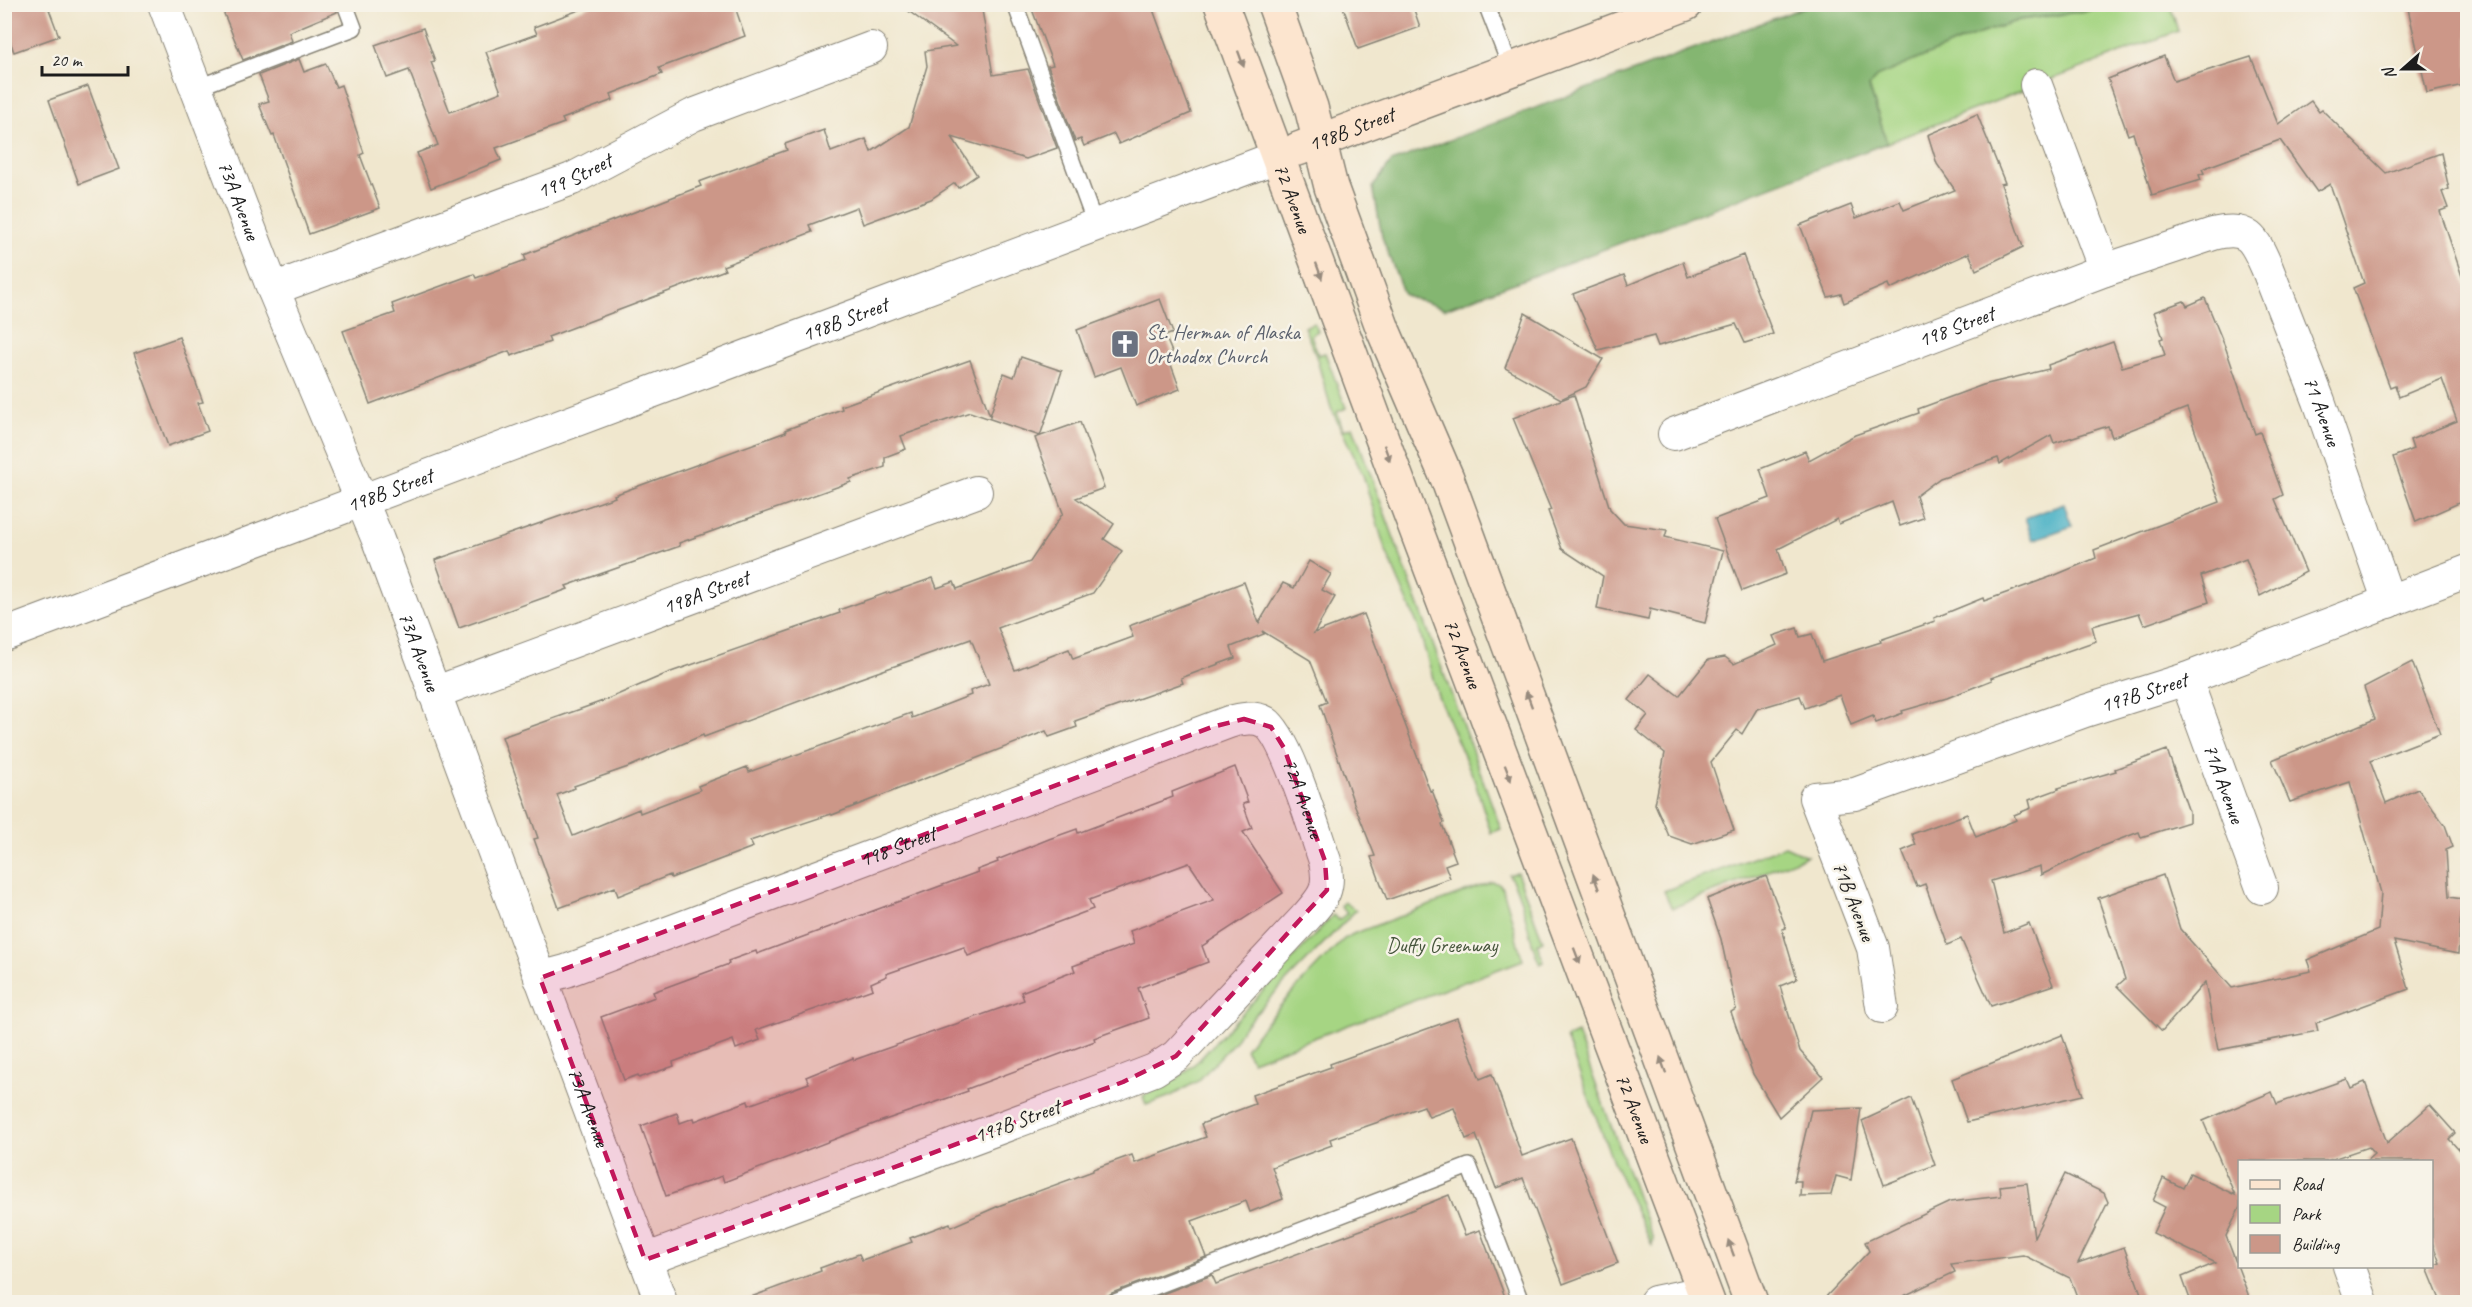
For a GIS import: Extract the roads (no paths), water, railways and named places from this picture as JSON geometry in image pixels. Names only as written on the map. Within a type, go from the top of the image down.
[{"type":"main road","name":"72 Avenue","points":[[1221,4],[1277,157],[1715,1299]]},
{"type":"main road","name":"72 Avenue","points":[[1274,4],[1311,107],[1331,187],[1384,332],[1451,489],[1751,1302]]},
{"type":"main road","name":"198B Street","points":[[1277,157],[1686,4]]},
{"type":"street","name":"73A Avenue","points":[[164,4],[273,289],[362,500],[661,1302]]},
{"type":"street","name":"199 Street","points":[[273,289],[572,179],[693,115],[871,48]]},
{"type":"street","points":[[2036,85],[2105,270]]},
{"type":"street","name":"198B Street","points":[[4,635],[1277,157]]},
{"type":"street","name":"198 Street","points":[[1674,434],[2105,270],[2213,234],[2228,230],[2240,231]]},
{"type":"street","name":"71 Avenue","points":[[2240,231],[2249,235],[2258,247],[2268,268],[2319,401],[2389,602]]},
{"type":"street","name":"198A Street","points":[[434,693],[976,492]]},
{"type":"street","name":"197B Street","points":[[1815,798],[1855,794],[2085,711],[2186,679],[2468,572]]},
{"type":"street","name":"71A Avenue","points":[[2186,679],[2262,888]]},
{"type":"street","name":"198 Street","points":[[540,978],[566,971],[1212,727],[1244,718],[1255,719]]},
{"type":"street","name":"72A Avenue","points":[[1255,719],[1271,727],[1284,748],[1325,861],[1328,876],[1327,890]]},
{"type":"street","name":"71B Avenue","points":[[1815,798],[1873,948],[1882,1007]]},
{"type":"street","name":"197B Street","points":[[645,1260],[1123,1082],[1168,1063],[1306,917],[1327,890]]},
{"type":"street","points":[[2350,1268],[2362,1302]]},
{"type":"street","points":[[1654,1302],[1715,1299]]},
{"type":"lane","points":[[196,88],[354,27],[345,4]]},
{"type":"lane","points":[[1015,4],[1095,224]]},
{"type":"lane","points":[[1486,4],[1512,71]]},
{"type":"lane","points":[[1115,1302],[1468,1166],[1521,1302]]},
{"type":"water","points":[[2064,504],[2072,526],[2033,540],[2025,518]]},
{"type":"place","name":"St. Herman of Alaska Orthodox Church","points":[[1125,344]]},
{"type":"park label","name":"Duffy Greenway","points":[[1442,945]]}]
